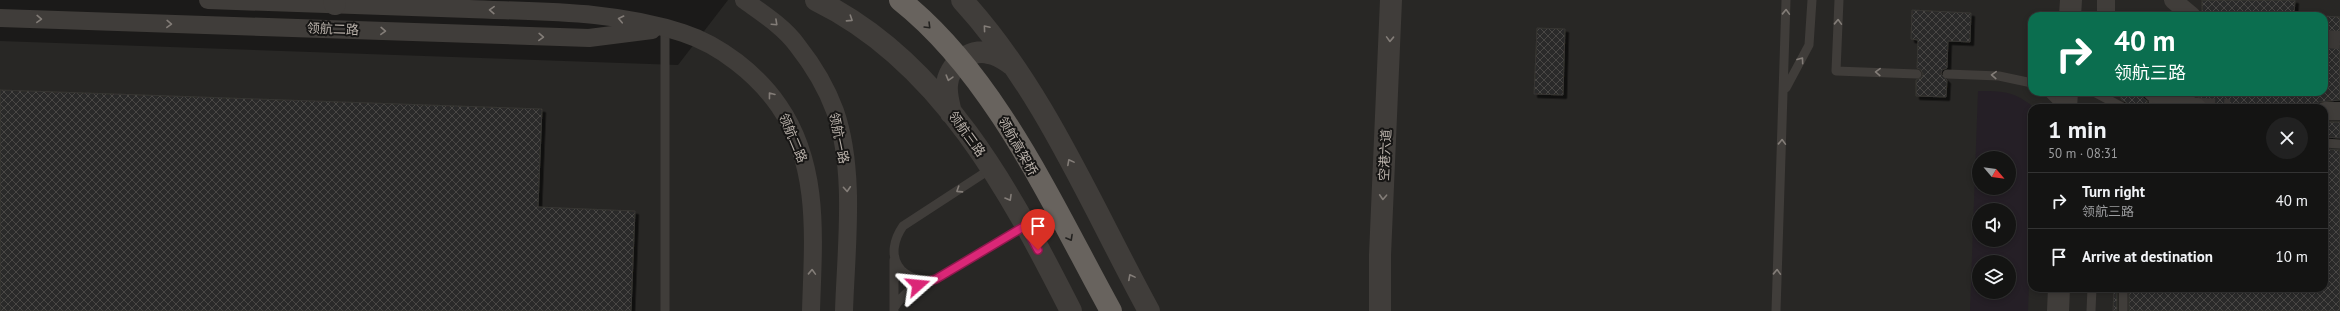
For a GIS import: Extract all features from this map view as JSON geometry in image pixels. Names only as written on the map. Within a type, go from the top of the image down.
[{"type":"highway","name":"领航高架桥","points":[[900,0],[953,51],[993,104],[1030,164],[1111,311]]},
{"type":"street","name":"领航二路","points":[[208,0],[334,2],[589,14],[666,28],[684,33],[713,47],[741,66],[763,85],[780,107],[793,132],[806,165],[812,199],[810,311]]},
{"type":"street","name":"领航一路","points":[[744,0],[766,15],[797,44],[818,77],[835,111],[843,149],[848,192],[844,311]]},
{"type":"street","name":"领航三路","points":[[816,0],[869,31],[895,52],[923,79],[951,112],[992,168],[1071,311]]},
{"type":"street","points":[[962,0],[994,38],[1040,107],[1142,308]]},
{"type":"street","name":"空港六道","points":[[1380,311],[1380,255],[1391,0]]},
{"type":"street","points":[[2070,12],[2071,0]]},
{"type":"street","points":[[2106,0],[2106,12]]},
{"type":"street","points":[[2173,0],[2187,12]]},
{"type":"street","name":"领航二路","points":[[0,18],[589,38],[666,28]]},
{"type":"street","points":[[951,112],[947,84],[951,71],[960,62],[978,52],[989,52],[1014,66]]},
{"type":"street","points":[[2153,98],[2185,104]]},
{"type":"street","points":[[2328,111],[2340,111]]},
{"type":"street","points":[[1366,311],[1380,255]]},
{"type":"street","points":[[2058,311],[2059,292]]},
{"type":"lane","points":[[1776,311],[1786,0]]},
{"type":"lane","points":[[1783,95],[1791,75],[1809,45],[1812,0]]},
{"type":"lane","points":[[1839,0],[1836,71],[1917,74]]},
{"type":"lane","points":[[665,311],[666,28]]},
{"type":"lane","points":[[1947,74],[1999,76],[2028,82]]},
{"type":"lane","points":[[2052,96],[2061,104]]},
{"type":"lane","points":[[2102,96],[2116,104]]},
{"type":"lane","points":[[2328,143],[2340,144]]},
{"type":"lane","points":[[894,310],[894,246],[897,235],[903,226],[992,168]]},
{"type":"lane","points":[[894,310],[901,297],[910,288],[926,281],[936,279],[1025,226]]},
{"type":"lane","points":[[894,256],[898,266],[906,274],[915,279],[926,281]]},
{"type":"lane","points":[[2091,311],[2092,292]]},
{"type":"lane","points":[[2122,311],[2123,292]]},
{"type":"shaded area","points":[[728,0],[2340,0],[2340,311],[0,311],[0,41],[678,65]]},
{"type":"shaded area","points":[[1978,91],[2012,94],[2030,104],[2028,104],[2028,311],[1970,311],[1972,256],[1972,299],[2016,299],[2016,255],[1972,255],[1972,247],[2016,247],[2016,203],[1974,203],[1974,195],[2016,195],[2016,151],[1976,151]]},
{"type":"building","points":[[2202,0],[2295,0],[2294,12],[2202,12]]},
{"type":"building","points":[[1912,10],[1971,13],[1970,42],[1948,41],[1947,68],[1942,70],[1941,74],[1947,80],[1946,97],[1916,96],[1916,80],[1922,77],[1923,74],[1920,69],[1917,68],[1918,40],[1911,39]]},
{"type":"building","points":[[2328,16],[2340,17],[2340,100],[2319,102],[2317,104],[2206,104],[2204,99],[2194,96],[2328,96]]},
{"type":"building","points":[[1537,28],[1565,29],[1563,95],[1534,94]]},
{"type":"building","points":[[0,90],[542,109],[538,207],[635,211],[631,311],[0,311]]},
{"type":"building","points":[[2121,96],[2143,96],[2147,101],[2147,104],[2128,104],[2121,99]]},
{"type":"building","points":[[2328,122],[2340,122],[2340,138],[2328,137]]},
{"type":"building","points":[[2328,149],[2340,150],[2340,311],[2129,311],[2129,292],[2328,292]]},
{"type":"building","points":[[2114,292],[2117,292],[2117,311],[2113,311]]},
{"type":"tunnel","points":[[2328,39],[2340,40]]},
{"type":"route","points":[[918,285],[926,281],[936,279],[1025,226],[1038,250]]}]
